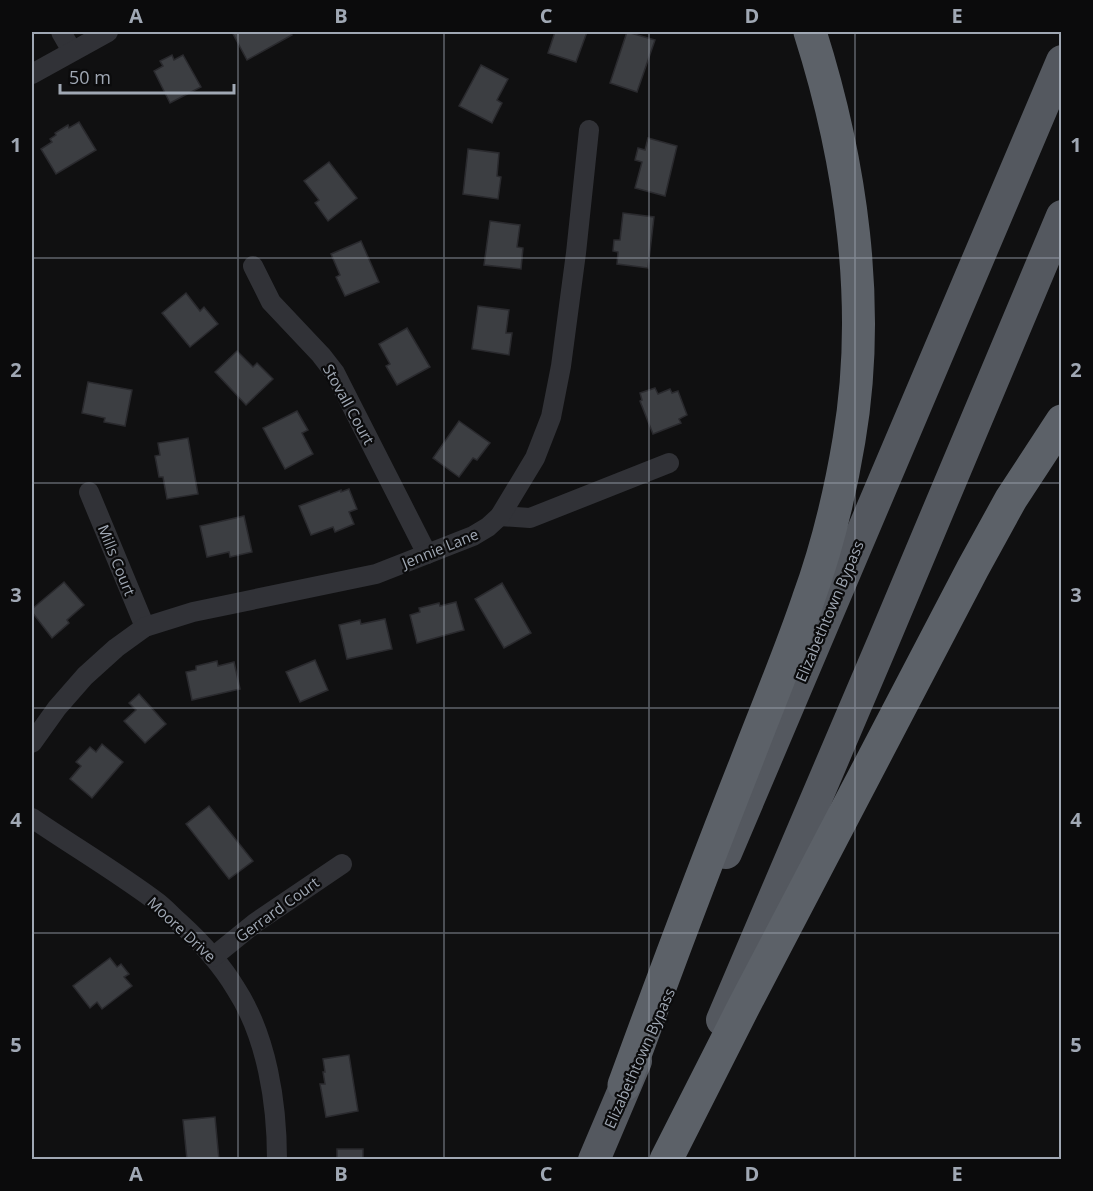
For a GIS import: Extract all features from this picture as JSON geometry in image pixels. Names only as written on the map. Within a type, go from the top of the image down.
[{"type":"highway","points":[[624,1085],[809,598],[833,518],[849,438],[858,355],[857,273],[848,191],[834,111],[810,32]]},
{"type":"highway","name":"Elizabethtown Bypass","points":[[594,1160],[624,1085],[685,955],[1062,61]]},
{"type":"highway","points":[[665,1160],[682,1112],[888,631],[1062,216]]},
{"type":"highway","points":[[665,1160],[973,568],[1011,499],[1062,421]]},
{"type":"street","points":[[61,32],[72,51]]},
{"type":"street","points":[[32,74],[108,32]]},
{"type":"street","name":"Jennie Lane","points":[[32,743],[57,708],[85,676],[116,648],[145,627],[193,612],[376,574],[473,536],[500,516],[536,459],[550,417],[561,366],[589,130]]},
{"type":"street","name":"Stovall Court","points":[[253,267],[271,302],[335,373],[427,554]]},
{"type":"street","points":[[500,516],[530,518],[669,463]]},
{"type":"street","name":"Mills Court","points":[[89,492],[145,627]]},
{"type":"street","name":"Moore Drive","points":[[32,819],[158,903],[202,943],[237,990],[260,1044],[269,1083],[278,1160]]},
{"type":"street","name":"Gerrard Court","points":[[213,957],[255,923],[342,864]]},
{"type":"building","points":[[232,32],[290,32],[292,35],[247,60]]},
{"type":"building","points":[[555,32],[587,32],[576,62],[548,53]]},
{"type":"building","points":[[627,32],[655,40],[637,92],[610,83]]},
{"type":"building","points":[[172,55],[174,60],[183,55],[201,87],[170,103],[154,71],[163,66],[160,61]]},
{"type":"building","points":[[481,65],[508,79],[497,100],[502,103],[492,123],[459,106]]},
{"type":"building","points":[[79,122],[96,150],[56,174],[41,149],[52,142],[50,139],[56,135],[55,133],[68,125],[69,128]]},
{"type":"building","points":[[648,138],[677,146],[665,196],[635,188],[642,162],[635,160],[638,148],[645,150]]},
{"type":"building","points":[[468,149],[499,153],[497,176],[501,177],[498,199],[463,194]]},
{"type":"building","points":[[329,162],[357,198],[328,221],[315,203],[319,200],[304,181]]},
{"type":"building","points":[[623,213],[654,217],[648,268],[617,264],[618,252],[613,251],[614,240],[620,240]]},
{"type":"building","points":[[490,221],[520,225],[517,247],[523,248],[521,269],[484,265]]},
{"type":"building","points":[[361,241],[379,282],[345,296],[336,277],[340,275],[331,254]]},
{"type":"building","points":[[186,293],[200,311],[204,307],[218,324],[190,347],[162,313]]},
{"type":"building","points":[[478,306],[509,310],[506,333],[512,333],[509,355],[472,349]]},
{"type":"building","points":[[407,328],[430,367],[397,385],[386,366],[390,364],[379,344]]},
{"type":"building","points":[[237,351],[253,367],[257,363],[273,379],[246,405],[215,372]]},
{"type":"building","points":[[88,382],[132,390],[125,426],[104,422],[105,418],[82,413]]},
{"type":"building","points":[[655,388],[658,394],[670,389],[672,393],[678,391],[687,415],[679,419],[681,423],[653,434],[640,401],[642,400],[640,393]]},
{"type":"building","points":[[297,411],[308,430],[302,433],[313,454],[285,469],[263,428]]},
{"type":"building","points":[[459,421],[490,443],[477,460],[473,458],[459,477],[433,458]]},
{"type":"building","points":[[188,438],[198,494],[167,499],[163,477],[159,477],[155,456],[160,455],[158,443]]},
{"type":"building","points":[[349,489],[357,509],[349,512],[354,524],[335,532],[333,527],[311,535],[299,506]]},
{"type":"building","points":[[244,516],[252,552],[230,557],[229,552],[207,557],[200,526]]},
{"type":"building","points":[[64,582],[84,605],[52,638],[32,609]]},
{"type":"building","points":[[502,583],[531,633],[504,648],[475,599]]},
{"type":"building","points":[[456,602],[464,630],[417,643],[410,615],[420,612],[419,608]]},
{"type":"building","points":[[385,619],[392,649],[347,659],[339,625],[360,620],[361,624]]},
{"type":"building","points":[[315,660],[328,690],[300,702],[286,672]]},
{"type":"building","points":[[217,661],[218,666],[234,662],[240,689],[192,700],[186,672],[196,670],[196,666]]},
{"type":"building","points":[[139,694],[166,724],[145,743],[124,721],[136,710],[129,703]]},
{"type":"building","points":[[102,744],[123,762],[92,798],[70,779],[81,766],[76,762],[90,747],[96,752]]},
{"type":"building","points":[[209,806],[253,861],[229,879],[186,824]]},
{"type":"building","points":[[110,958],[117,967],[121,964],[129,974],[124,977],[132,986],[102,1009],[97,1002],[90,1008],[73,986]]},
{"type":"building","points":[[349,1055],[358,1111],[326,1117],[320,1084],[325,1084],[323,1059]]},
{"type":"building","points":[[215,1117],[219,1160],[187,1160],[183,1120]]},
{"type":"building","points":[[337,1149],[363,1149],[363,1160],[337,1160]]}]
